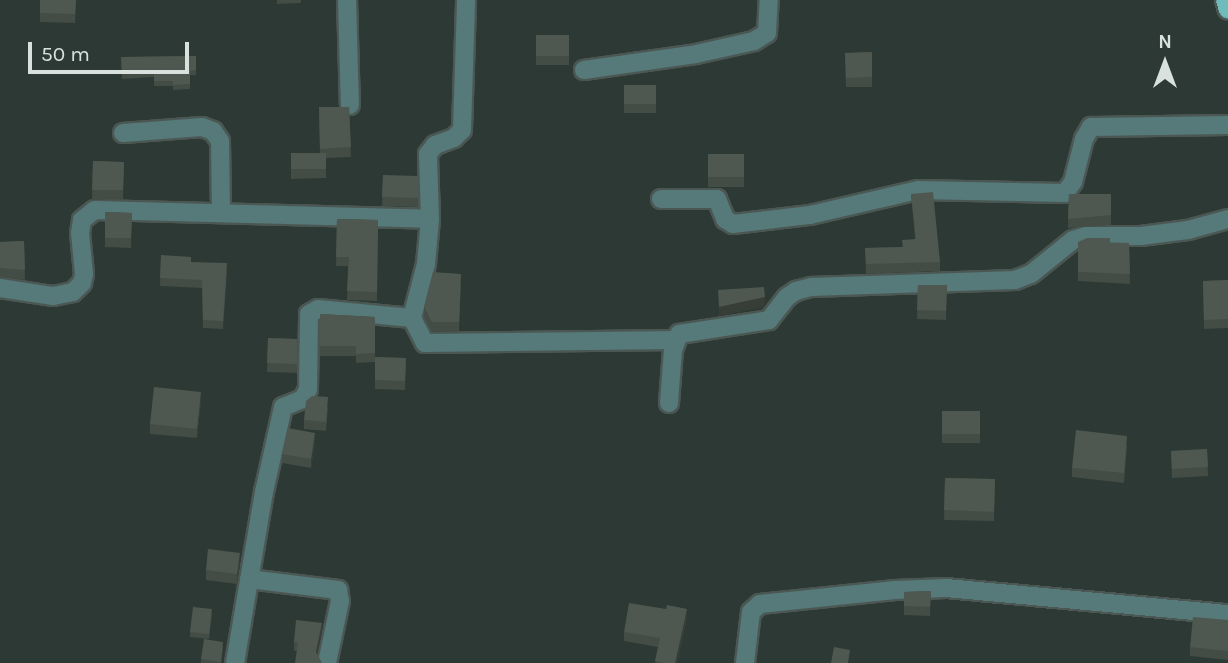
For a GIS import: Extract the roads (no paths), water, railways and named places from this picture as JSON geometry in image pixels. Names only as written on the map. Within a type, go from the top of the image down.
[{"type":"main road","points":[[1225,0],[1228,10]]},
{"type":"street","points":[[347,0],[350,104]]},
{"type":"street","points":[[466,0],[462,130],[454,138],[435,145],[428,153],[430,219],[426,264],[412,318],[425,343],[675,340],[688,330],[769,320],[787,298],[811,287],[1014,280],[1031,274],[1062,248],[1084,236],[1141,236],[1188,230],[1228,219]]},
{"type":"street","points":[[584,70],[696,54],[754,41],[767,33],[769,0]]},
{"type":"street","points":[[661,199],[717,199],[724,219],[733,224],[810,215],[918,191],[1065,193],[1073,182],[1084,139],[1091,127],[1228,125]]},
{"type":"street","points":[[123,133],[202,127],[213,131],[220,141],[222,213]]},
{"type":"street","points":[[0,288],[53,296],[73,292],[82,282],[84,274],[80,233],[82,220],[95,210],[430,219]]},
{"type":"street","points":[[235,663],[264,492],[283,407],[303,399],[308,389],[309,314],[318,309],[412,318]]},
{"type":"street","points":[[669,403],[675,340]]},
{"type":"street","points":[[249,579],[338,590],[340,601],[327,663]]},
{"type":"street","points":[[745,663],[751,612],[754,607],[883,591],[946,589],[1228,614]]}]
